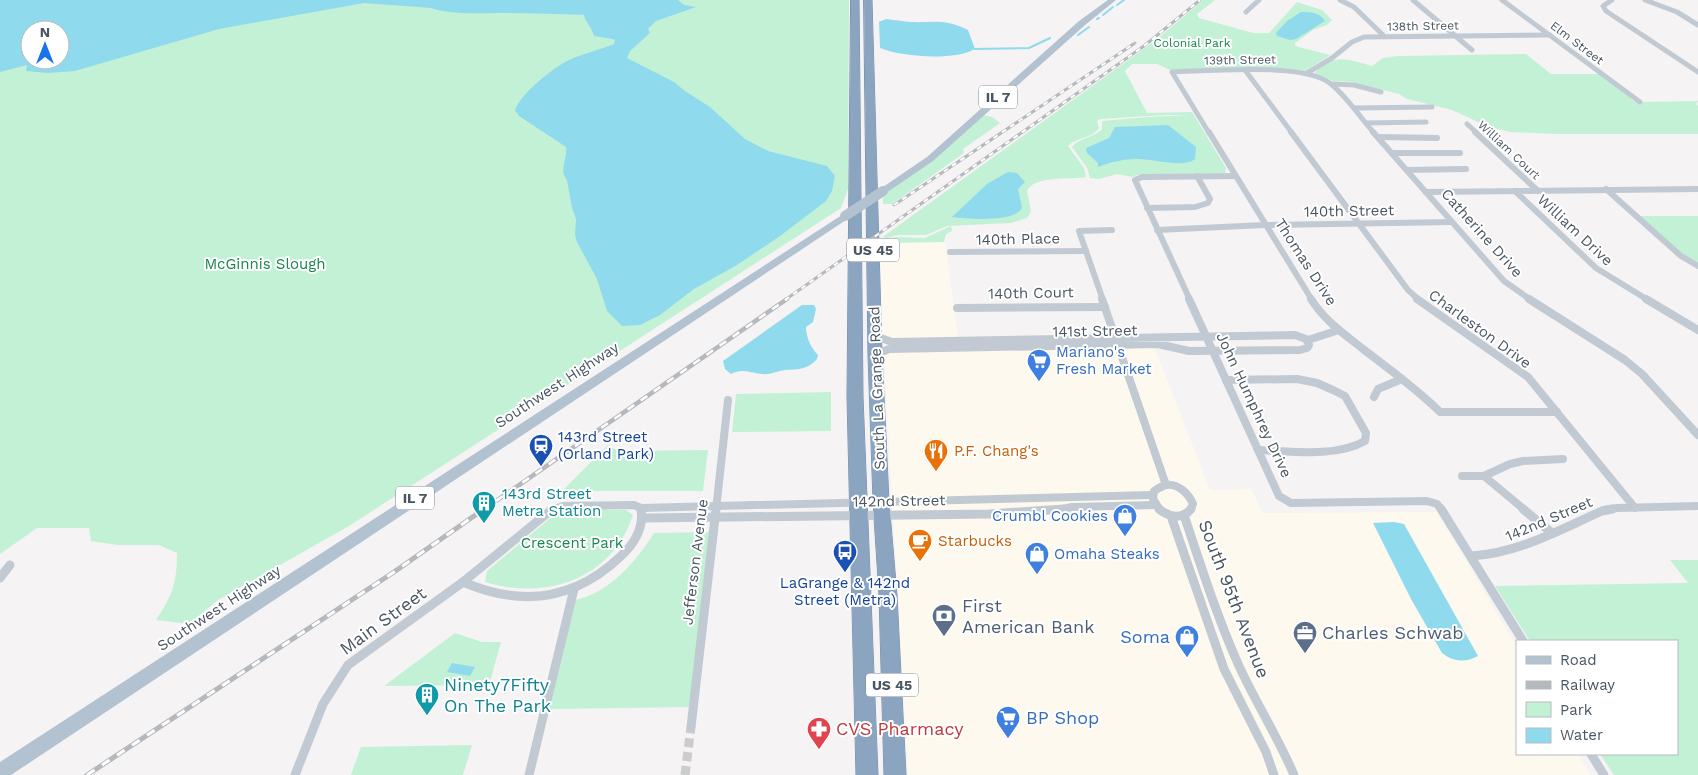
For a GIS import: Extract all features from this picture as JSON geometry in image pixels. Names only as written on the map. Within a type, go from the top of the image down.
[{"type":"highway","name":"South La Grange Road","points":[[855,0],[855,397],[867,775]]},
{"type":"highway","name":"South La Grange Road","points":[[868,0],[872,105],[874,336],[895,775]]},
{"type":"main road","name":"Southwest Highway","points":[[0,772],[930,159],[1102,6],[1112,0]]},
{"type":"street","points":[[1246,12],[1259,0]]},
{"type":"street","points":[[1340,0],[1354,7],[1384,36]]},
{"type":"street","points":[[1413,0],[1472,50]]},
{"type":"street","name":"Elm Street","points":[[1502,0],[1640,102]]},
{"type":"street","points":[[1612,0],[1603,6],[1606,11],[1698,72]]},
{"type":"street","points":[[1645,0],[1677,12],[1698,25]]},
{"type":"street","name":"138th Street","points":[[1307,73],[1316,66],[1333,58],[1355,39],[1384,36],[1550,35]]},
{"type":"street","name":"Charleston Drive","points":[[1245,70],[1408,290],[1424,305],[1528,377],[1635,508]]},
{"type":"street","name":"139th Street","points":[[1172,72],[1287,70],[1307,73]]},
{"type":"street","name":"Thomas Drive","points":[[1172,72],[1318,310],[1339,330],[1425,397],[1435,408],[1444,413],[1557,412]]},
{"type":"street","name":"Catherine Drive","points":[[1307,73],[1333,84],[1504,280],[1517,291],[1625,360],[1642,374],[1698,435]]},
{"type":"street","points":[[1333,84],[1354,84],[1381,92]]},
{"type":"street","points":[[1354,108],[1432,107]]},
{"type":"street","points":[[1366,123],[1426,122]]},
{"type":"street","name":"William Court","points":[[1467,124],[1538,191]]},
{"type":"street","points":[[1379,137],[1437,138]]},
{"type":"street","points":[[1392,153],[1460,153]]},
{"type":"street","points":[[1407,170],[1466,169]]},
{"type":"street","points":[[1147,208],[1195,207],[1208,203],[1210,199],[1197,176]]},
{"type":"street","name":"John Humphrey Drive","points":[[1235,176],[1138,178],[1135,182],[1279,496],[1291,504],[1427,501],[1441,508],[1522,640]]},
{"type":"street","points":[[1606,189],[1681,256],[1698,266]]},
{"type":"street","points":[[1426,192],[1697,189]]},
{"type":"street","name":"William Drive","points":[[1516,191],[1574,249],[1596,268],[1698,330]]},
{"type":"street","name":"140th Street","points":[[1157,230],[1265,225],[1452,222]]},
{"type":"street","points":[[1112,230],[1079,231],[1166,485],[1157,488],[1152,495],[1155,505],[1171,516]]},
{"type":"street","name":"140th Place","points":[[950,252],[1086,251]]},
{"type":"street","name":"140th Court","points":[[957,308],[1105,306]]},
{"type":"street","name":"141st Street","points":[[875,355],[889,349],[1117,342],[1206,336],[1295,335],[1308,340],[1339,330]]},
{"type":"street","name":"141st Street","points":[[874,336],[892,342],[1117,342],[1158,344],[1180,349],[1213,351],[1300,350],[1307,348],[1309,345],[1308,340]]},
{"type":"street","points":[[1178,337],[1176,340],[1180,349]]},
{"type":"street","points":[[1226,380],[1297,379],[1317,383],[1344,396],[1366,432],[1365,441],[1360,446],[1342,450],[1258,450]]},
{"type":"street","points":[[1374,397],[1378,389],[1402,379]]},
{"type":"street","name":"Jefferson Avenue","points":[[691,727],[728,400]]},
{"type":"street","points":[[1462,476],[1484,476],[1510,464],[1523,461],[1563,459]]},
{"type":"street","points":[[1484,476],[1552,534]]},
{"type":"street","name":"South 95th Avenue","points":[[1166,485],[1182,489],[1191,498],[1192,508],[1184,515],[1171,516],[1224,669],[1266,752],[1274,775]]},
{"type":"street","name":"142nd Street","points":[[644,518],[715,517],[1152,495]]},
{"type":"street","name":"Main Street","points":[[295,775],[327,693],[348,665],[463,582],[550,512],[563,506],[634,505],[641,508]]},
{"type":"street","name":"142nd Street","points":[[641,508],[717,506],[882,508],[989,514],[1056,511],[1072,507],[1155,505]]},
{"type":"street","name":"142nd Street","points":[[1471,556],[1493,555],[1519,549],[1602,511],[1698,506]]},
{"type":"street","points":[[463,582],[481,592],[506,598],[555,595],[574,589],[596,578],[615,563],[630,546],[644,518],[641,508]]},
{"type":"street","name":"South 95th Avenue","points":[[1184,515],[1221,621],[1249,687],[1279,740],[1294,775]]},
{"type":"street","points":[[0,578],[10,565]]},
{"type":"street","points":[[529,775],[574,589]]},
{"type":"street","points":[[1592,755],[1604,775]]},
{"type":"shaded area","points":[[945,241],[960,350],[1154,346],[1210,490],[1251,489],[1263,513],[1437,512],[1516,646],[1516,755],[1579,755],[1591,775],[908,775],[881,307],[880,245],[884,243]]},
{"type":"green space","name":"McGinnis Slough","points":[[0,0],[849,0],[848,189],[841,208],[349,526],[218,600],[189,624],[156,620],[166,604],[175,581],[177,553],[159,545],[118,545],[91,541],[89,528],[37,528],[0,554]]},
{"type":"green space","name":"Colonial Park","points":[[1203,0],[1215,0],[1197,14],[1199,18],[1253,33],[1269,33],[1297,2],[1322,10],[1332,20],[1327,25],[1313,30],[1295,43],[1295,46],[1330,55],[1305,71],[1283,68],[1170,70],[1157,64],[1132,64],[1125,71],[1147,113],[1192,112],[1226,168],[1225,173],[1136,175],[1133,177],[1117,174],[1099,179],[1090,178],[1087,168],[1072,147],[1099,132],[1102,129],[1102,121],[1191,115],[1100,119],[1097,121],[1099,128],[1096,132],[1068,146],[1084,168],[1086,177],[1045,180],[1031,186],[1027,191],[1031,211],[1027,218],[1011,223],[947,226],[926,235],[897,235],[884,239],[884,236],[1156,40]]},
{"type":"green space","points":[[1526,54],[1551,74],[1599,74],[1633,101],[1698,101],[1696,104],[1698,106],[1698,134],[1555,134],[1510,132],[1489,127],[1452,110],[1407,99],[1399,94],[1352,82],[1333,81],[1315,73],[1328,62],[1341,59],[1372,66],[1383,58],[1398,56]]},
{"type":"green space","points":[[983,115],[992,117],[1000,123],[963,149],[964,153],[892,204],[883,204],[883,195]]},
{"type":"green space","points":[[1638,216],[1698,216],[1698,263],[1680,252]]},
{"type":"green space","points":[[951,226],[952,231],[946,234],[944,242],[886,243],[891,238],[896,237],[925,238]]},
{"type":"green space","points":[[831,392],[831,431],[732,432],[736,394]]},
{"type":"green space","points":[[608,445],[618,451],[708,450],[703,491],[562,491]]},
{"type":"green space","name":"Crescent Park","points":[[563,510],[626,510],[633,515],[623,537],[610,555],[593,569],[574,580],[553,586],[531,589],[485,582],[487,571],[554,515]]},
{"type":"green space","points":[[713,532],[691,707],[549,709],[575,600],[599,591],[620,575],[639,555],[654,533]]},
{"type":"green space","points":[[1670,560],[1698,560],[1698,775],[1614,775],[1601,755],[1678,755],[1678,640],[1529,640],[1495,586],[1688,583]]},
{"type":"green space","points":[[455,633],[482,642],[501,642],[489,685],[384,686]]},
{"type":"green space","points":[[472,745],[463,775],[351,775],[361,747]]},
{"type":"water","points":[[0,0],[678,0],[684,5],[696,7],[656,21],[648,29],[650,33],[630,51],[627,58],[674,82],[710,107],[745,139],[768,151],[827,166],[835,176],[832,191],[826,201],[780,236],[737,265],[694,289],[660,315],[640,325],[622,326],[607,311],[597,279],[577,242],[575,235],[576,219],[567,180],[563,172],[566,147],[519,116],[515,110],[523,96],[555,69],[575,58],[614,44],[615,40],[594,36],[584,15],[456,13],[431,8],[364,3],[219,29],[75,71],[48,73],[26,71],[70,70],[70,20],[20,20],[20,67],[0,72]]},
{"type":"water","points":[[1301,12],[1317,14],[1325,21],[1296,39],[1290,40],[1277,36],[1276,33],[1287,21]]},
{"type":"water","points":[[886,19],[910,22],[945,22],[959,26],[968,30],[975,49],[954,55],[928,56],[901,54],[880,48],[879,22]]},
{"type":"water","points":[[1168,125],[1196,147],[1195,159],[1190,162],[1175,163],[1131,159],[1098,167],[1098,163],[1087,153],[1086,148],[1109,138],[1115,127]]},
{"type":"water","points":[[1008,172],[1017,173],[1025,182],[1018,189],[1022,208],[1017,213],[990,219],[952,217],[987,184]]},
{"type":"water","points":[[802,305],[814,305],[816,309],[813,322],[806,327],[809,342],[818,355],[813,363],[802,368],[765,374],[742,371],[731,374],[725,369],[723,361]]},
{"type":"water","points":[[1394,522],[1404,524],[1478,656],[1468,660],[1459,660],[1450,658],[1442,653],[1411,599],[1373,523]]},
{"type":"water","name":"Ninety7Fifty On The Park","points":[[452,663],[475,667],[470,676],[447,672]]},
{"type":"waterway","points":[[1117,5],[1124,0]]},
{"type":"waterway","points":[[1103,15],[1113,7]]},
{"type":"waterway","points":[[1078,35],[1089,27]]},
{"type":"waterway","points":[[975,49],[1029,48],[1050,38]]},
{"type":"tunnel","points":[[685,775],[691,727]]},
{"type":"railway","points":[[785,300],[1144,46],[1200,0]]},
{"type":"railway","points":[[894,205],[1135,43]]},
{"type":"railway","points":[[483,510],[787,299]]},
{"type":"railway","points":[[87,775],[394,572],[484,509]]},
{"type":"place","name":"Mariano's Fresh Market","points":[[1039,382]]},
{"type":"place","name":"143rd Street (Orland Park)","points":[[541,467]]},
{"type":"place","name":"P.F. Chang's","points":[[936,472]]},
{"type":"place","name":"143rd Street Metra Station","points":[[484,524]]},
{"type":"place","name":"Crumbl Cookies","points":[[1125,537]]},
{"type":"place","name":"Starbucks","points":[[920,562]]},
{"type":"place","name":"LaGrange & 142nd Street (Metra)","points":[[845,573]]},
{"type":"place","name":"Omaha Steaks","points":[[1037,575]]},
{"type":"place","name":"First American Bank","points":[[944,637]]},
{"type":"place","name":"Charles Schwab","points":[[1305,654]]},
{"type":"place","name":"Soma","points":[[1187,658]]},
{"type":"place","name":"Ninety7Fifty On The Park","points":[[427,716]]},
{"type":"place","name":"BP Shop","points":[[1008,739]]},
{"type":"place","name":"CVS Pharmacy","points":[[819,750]]}]
